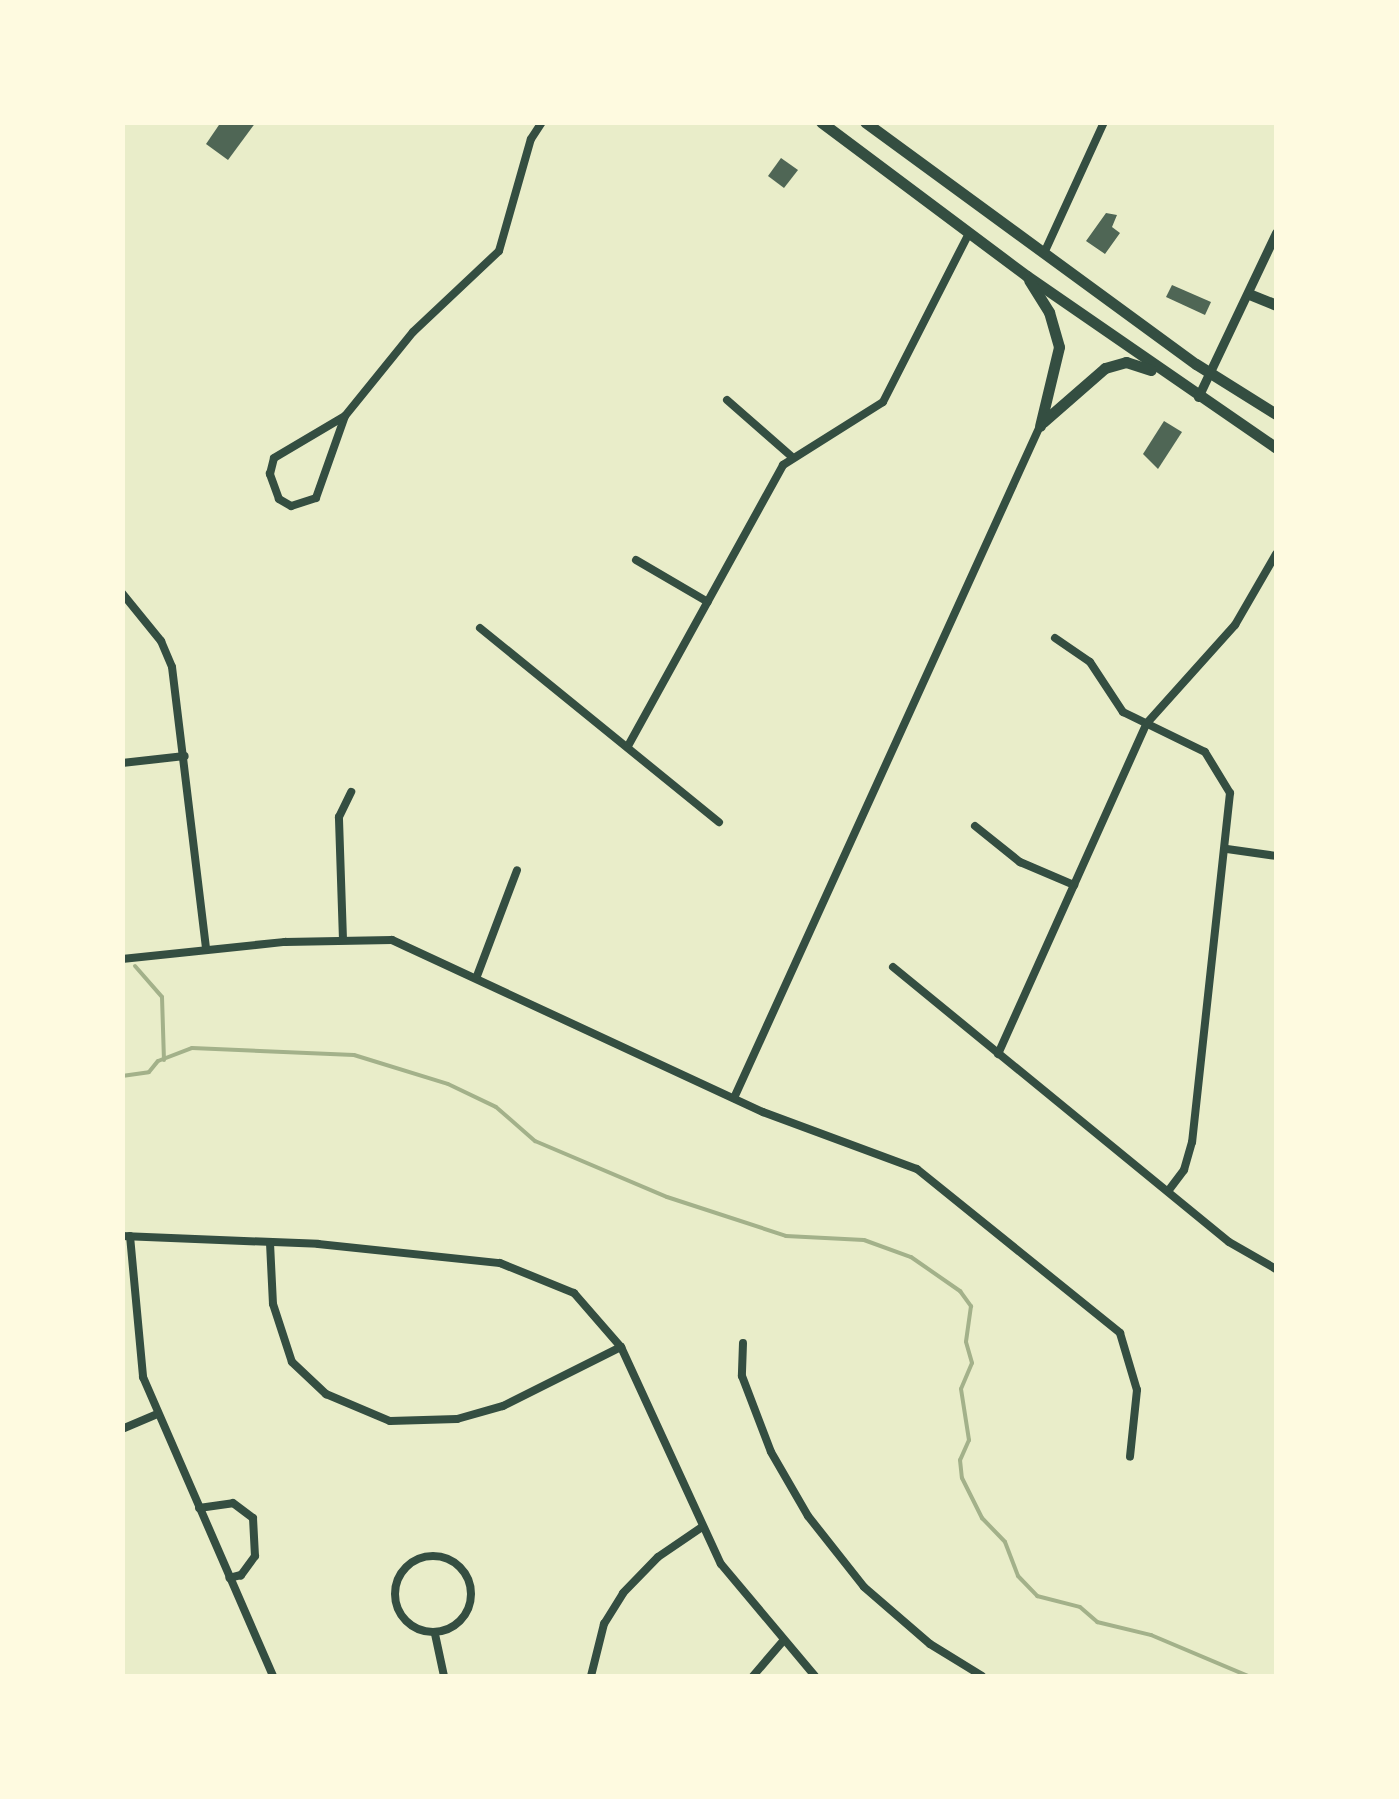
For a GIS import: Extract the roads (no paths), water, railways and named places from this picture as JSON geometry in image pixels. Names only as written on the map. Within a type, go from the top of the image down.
[{"type":"highway","points":[[821,122],[1027,276],[1276,448]]},
{"type":"highway","points":[[865,122],[1210,374],[1276,414]]},
{"type":"highway","points":[[1027,276],[1049,312],[1059,347],[1040,426]]},
{"type":"highway","points":[[1249,294],[1276,305]]},
{"type":"highway","points":[[1040,426],[1085,381],[1116,363],[1165,374]]},
{"type":"street","points":[[346,416],[274,458],[270,474],[280,499],[291,506],[316,498],[346,416],[376,372],[498,251],[530,139],[542,122]]},
{"type":"street","points":[[1044,252],[1104,122]]},
{"type":"street","points":[[628,746],[792,456],[883,402],[969,233]]},
{"type":"street","points":[[1198,397],[1276,233]]},
{"type":"street","points":[[727,400],[792,456]]},
{"type":"street","points":[[734,1098],[1040,426]]},
{"type":"street","points":[[998,1054],[1147,723],[1235,625],[1276,554]]},
{"type":"street","points":[[636,560],[708,602]]},
{"type":"street","points":[[122,593],[161,641],[172,667],[206,950]]},
{"type":"street","points":[[480,628],[719,822]]},
{"type":"street","points":[[1055,638],[1084,654],[1117,706],[1198,747],[1219,768],[1231,801],[1192,1142],[1184,1170],[1168,1191]]},
{"type":"street","points":[[122,763],[185,756]]},
{"type":"street","points":[[343,940],[339,817],[352,792]]},
{"type":"street","points":[[976,826],[1020,862],[1074,885]]},
{"type":"street","points":[[1226,849],[1276,856]]},
{"type":"street","points":[[477,976],[517,870]]},
{"type":"street","points":[[122,959],[343,940],[392,940],[734,1098],[917,1169],[1120,1333],[1137,1390],[1130,1457]]},
{"type":"street","points":[[893,967],[1228,1242],[1276,1269]]},
{"type":"street","points":[[273,1676],[158,1414],[136,1339],[126,1236],[270,1242],[500,1263],[574,1293],[621,1347],[721,1564],[815,1676]]},
{"type":"street","points":[[270,1242],[273,1304],[292,1362],[326,1394],[390,1421],[456,1419],[503,1406],[621,1347]]},
{"type":"street","points":[[743,1343],[742,1376],[771,1452],[808,1516],[864,1587],[930,1644],[982,1676]]},
{"type":"street","points":[[122,1430],[158,1414]]},
{"type":"street","points":[[199,1508],[233,1503],[253,1518],[256,1556],[241,1575],[228,1578]]},
{"type":"street","points":[[591,1676],[604,1624],[623,1594],[658,1557],[702,1527]]},
{"type":"street","points":[[422,1557],[448,1559],[468,1582],[462,1619],[435,1634],[420,1630],[397,1608],[398,1578],[422,1557]]},
{"type":"street","points":[[435,1634],[444,1676]]},
{"type":"street","points":[[753,1676],[783,1641]]},
{"type":"waterway","points":[[135,966],[162,997],[164,1060]]},
{"type":"waterway","points":[[122,1076],[149,1072],[158,1061],[192,1048],[354,1055],[448,1084],[496,1107],[535,1141],[667,1197],[786,1236],[864,1240],[911,1257],[960,1291],[971,1306],[966,1342],[972,1363],[961,1389],[969,1440],[960,1460],[962,1478],[982,1518],[1005,1542],[1018,1576],[1037,1596],[1080,1607],[1097,1622],[1151,1635],[1248,1676]]}]
